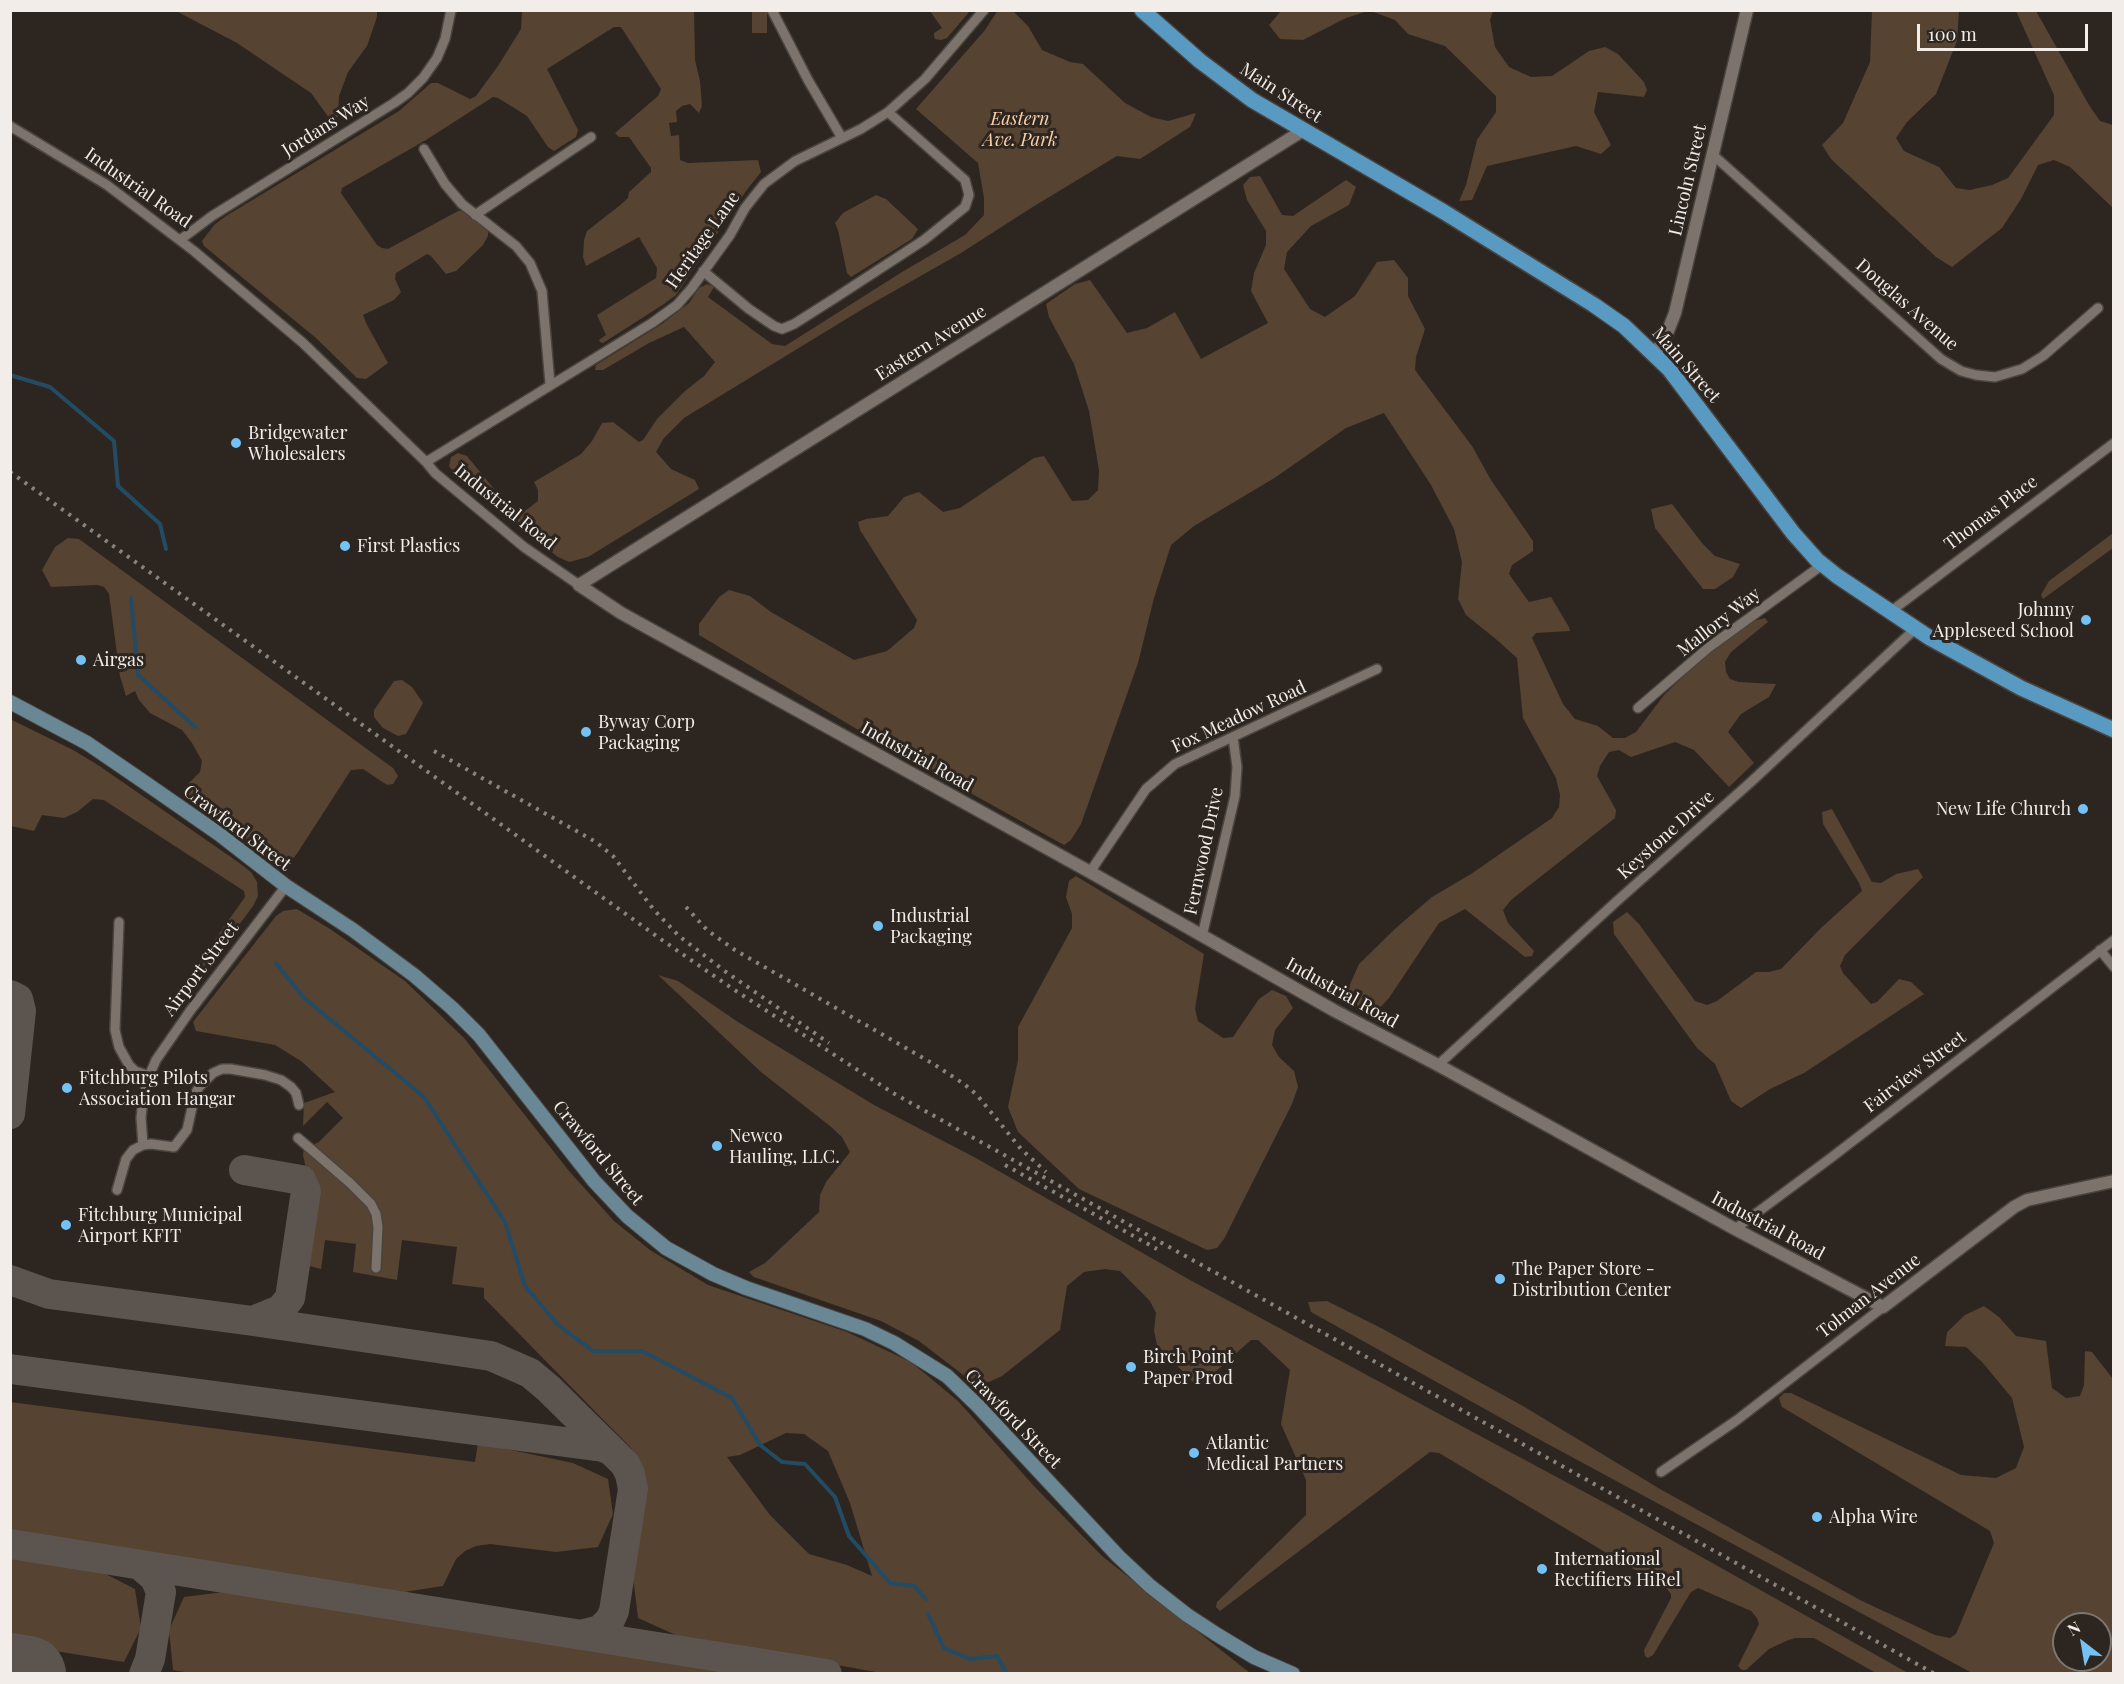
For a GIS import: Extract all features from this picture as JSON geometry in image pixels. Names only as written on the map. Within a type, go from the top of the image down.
[{"type":"main road","name":"Main Street","points":[[1142,10],[1226,81],[1302,131],[1444,212],[1624,326],[1655,354],[1684,388],[1784,522],[1822,565],[1851,587],[1915,629],[2021,688],[2114,730]]},
{"type":"main road","name":"Crawford Street","points":[[10,702],[87,743],[129,771],[219,834],[286,886],[415,976],[452,1008],[496,1054],[594,1181],[644,1232],[666,1248],[713,1274],[746,1288],[865,1329],[894,1343],[947,1376],[978,1406],[1118,1556],[1150,1586],[1186,1616],[1254,1657],[1293,1674]]},
{"type":"street","name":"Jordans Way","points":[[180,240],[212,216],[408,93],[423,78],[437,58],[445,39],[451,10]]},
{"type":"street","points":[[772,10],[808,80],[842,138]]},
{"type":"street","name":"Heritage Lane","points":[[426,462],[670,310],[684,299],[764,184],[795,161],[888,112],[925,79],[984,10]]},
{"type":"street","name":"Lincoln Street","points":[[1655,354],[1672,321],[1747,10]]},
{"type":"street","points":[[703,272],[749,309],[782,329],[794,324],[924,240],[965,207],[969,195],[965,180],[888,112]]},
{"type":"street","name":"Industrial Road","points":[[10,126],[107,185],[180,240],[303,343],[435,473],[510,537],[621,613],[1090,872],[1335,1011],[1883,1307]]},
{"type":"street","name":"Eastern Avenue","points":[[579,585],[1302,131]]},
{"type":"street","points":[[475,216],[591,137]]},
{"type":"street","points":[[424,149],[450,191],[475,216],[522,251],[539,280],[542,291],[550,384]]},
{"type":"street","name":"Douglas Avenue","points":[[1713,154],[1941,359],[1961,371],[1995,377],[2022,369],[2043,356],[2098,308]]},
{"type":"street","name":"Thomas Place","points":[[1890,612],[2114,443]]},
{"type":"street","name":"Mallory Way","points":[[1638,708],[1708,648],[1822,565]]},
{"type":"street","name":"Keystone Drive","points":[[1438,1065],[1752,781],[1915,629]]},
{"type":"street","name":"Fox Meadow Road","points":[[1090,872],[1146,789],[1175,764],[1377,669]]},
{"type":"street","name":"Fernwood Drive","points":[[1202,936],[1235,796],[1237,767],[1233,737]]},
{"type":"street","name":"Airport Street","points":[[143,1145],[141,1118],[149,1076],[168,1041],[286,886]]},
{"type":"street","points":[[119,922],[115,1030],[119,1047],[129,1065],[135,1071],[149,1076]]},
{"type":"street","name":"Fairview Street","points":[[1735,1229],[1832,1158],[2114,940]]},
{"type":"street","points":[[2100,950],[2114,967]]},
{"type":"street","points":[[117,1190],[126,1160],[133,1150],[151,1144],[174,1147],[188,1130],[195,1094],[199,1087],[206,1078],[222,1070],[265,1075],[286,1083],[296,1093],[299,1104]]},
{"type":"street","points":[[298,1138],[371,1204],[376,1214],[378,1227],[376,1268]]},
{"type":"street","name":"Tolman Avenue","points":[[1661,1472],[1737,1420],[2013,1207],[2027,1200],[2114,1181]]},
{"type":"green space","points":[[377,10],[377,17],[367,46],[348,72],[339,96],[338,116],[332,122],[311,93],[237,43],[176,11]]},
{"type":"green space","name":"Eastern Ave. Park","points":[[998,10],[1013,11],[1028,26],[1042,50],[1070,62],[1083,64],[1125,103],[1151,117],[1168,121],[1196,113],[1190,127],[1140,159],[1117,156],[961,253],[866,307],[684,418],[664,438],[656,452],[671,469],[695,480],[699,489],[588,557],[569,562],[558,557],[460,481],[449,466],[451,457],[458,453],[467,456],[517,517],[538,501],[538,490],[534,482],[581,454],[592,441],[602,423],[613,422],[639,442],[643,440],[657,419],[704,376],[715,362],[684,327],[649,343],[603,370],[595,370],[596,365],[662,324],[689,303],[699,288],[707,284],[714,287],[708,297],[772,344],[785,346],[965,235],[984,215],[984,198],[978,163],[916,109],[985,30]]},
{"type":"green space","points":[[522,11],[694,11],[695,60],[702,106],[699,113],[690,104],[682,106],[676,111],[677,122],[669,123],[671,136],[679,135],[680,160],[688,163],[758,160],[761,172],[676,295],[603,343],[600,342],[599,340],[606,335],[597,315],[656,278],[657,268],[639,237],[586,266],[583,257],[587,231],[628,198],[629,192],[651,172],[651,168],[629,137],[619,137],[615,133],[658,96],[661,89],[621,27],[614,27],[547,69],[578,130],[576,137],[554,151],[548,147],[527,116],[493,97],[426,140],[342,188],[341,193],[377,245],[382,248],[388,249],[458,211],[464,211],[488,230],[488,236],[483,245],[456,271],[446,274],[427,254],[396,273],[395,279],[401,292],[394,300],[363,315],[388,363],[366,379],[357,378],[316,338],[204,246],[202,241],[214,225],[226,216],[399,111],[431,83],[438,83],[470,99],[476,96],[521,29]]},
{"type":"green space","points":[[752,11],[767,11],[767,33],[752,33]]},
{"type":"green space","points":[[930,11],[970,11],[947,38],[941,40],[935,39],[934,33],[942,28]]},
{"type":"green space","points":[[1281,11],[1368,11],[1346,18],[1303,40],[1280,39],[1269,25]]},
{"type":"green space","points":[[1371,11],[1493,11],[1490,20],[1495,47],[1509,67],[1531,77],[1552,76],[1589,51],[1605,47],[1618,54],[1644,82],[1647,90],[1644,97],[1598,92],[1594,112],[1611,145],[1601,154],[1576,146],[1487,166],[1472,200],[1459,201],[1466,185],[1477,140],[1496,112],[1496,96],[1445,46],[1408,34],[1395,20]]},
{"type":"green space","points":[[1872,11],[1959,11],[1957,41],[1936,94],[1907,122],[1896,138],[1904,151],[1939,167],[1956,188],[1970,190],[1992,185],[2008,178],[2054,115],[2054,95],[2016,11],[2036,11],[2089,105],[2100,121],[2113,125],[2113,208],[2070,167],[2054,160],[2038,165],[2021,199],[2002,228],[1952,267],[1936,257],[1831,159],[1822,145],[1843,123],[1870,62]]},
{"type":"green space","points":[[1260,176],[1282,215],[1293,216],[1346,180],[1356,187],[1349,205],[1311,226],[1287,252],[1284,269],[1310,309],[1325,317],[1355,296],[1377,262],[1394,260],[1408,278],[1408,296],[1425,329],[1416,357],[1415,370],[1472,446],[1491,480],[1533,541],[1533,551],[1512,565],[1509,574],[1529,602],[1551,597],[1569,627],[1570,631],[1536,633],[1532,638],[1563,704],[1575,719],[1598,726],[1613,738],[1625,738],[1636,732],[1664,695],[1704,657],[1753,621],[1765,618],[1768,622],[1731,652],[1725,662],[1726,672],[1730,679],[1739,682],[1776,684],[1769,697],[1741,714],[1728,732],[1754,763],[1729,787],[1694,750],[1675,742],[1631,757],[1619,750],[1609,752],[1597,776],[1616,810],[1615,818],[1511,900],[1503,910],[1508,923],[1534,951],[1532,956],[1525,957],[1465,909],[1439,923],[1389,998],[1374,1014],[1363,1012],[1350,1005],[1348,989],[1359,964],[1432,897],[1471,874],[1552,818],[1559,807],[1560,795],[1556,778],[1523,718],[1517,658],[1466,615],[1458,599],[1462,562],[1454,529],[1431,485],[1384,413],[1346,428],[1276,477],[1194,526],[1171,545],[1154,598],[1138,663],[1081,824],[1071,840],[1064,845],[875,740],[699,635],[699,624],[719,597],[729,590],[750,596],[771,612],[854,660],[887,651],[914,628],[917,620],[860,530],[858,522],[888,516],[904,497],[919,492],[943,512],[960,508],[1034,458],[1044,456],[1072,501],[1088,500],[1098,490],[1099,470],[1089,411],[1074,364],[1049,317],[1046,304],[1075,284],[1090,280],[1127,333],[1147,328],[1175,312],[1201,359],[1268,323],[1251,291],[1254,273],[1266,245],[1266,231],[1247,200],[1243,185],[1250,177]]},
{"type":"green space","points":[[876,195],[886,199],[918,229],[912,239],[851,277],[847,273],[835,223],[843,213]]},
{"type":"green space","points":[[1672,504],[1715,556],[1740,564],[1733,577],[1715,589],[1703,589],[1655,528],[1651,509]]},
{"type":"green space","points":[[2113,533],[2113,548],[2043,599],[2041,595],[2049,581]]},
{"type":"green space","points":[[68,538],[79,539],[393,768],[398,776],[393,784],[387,785],[363,769],[351,770],[298,852],[290,863],[283,864],[184,797],[184,788],[200,772],[202,761],[182,730],[150,713],[135,691],[126,696],[120,676],[109,594],[104,587],[97,585],[51,587],[42,570],[55,547]]},
{"type":"green space","points":[[402,680],[412,687],[423,703],[406,734],[398,736],[383,728],[374,717],[374,710],[394,681]]},
{"type":"green space","points":[[10,719],[98,765],[251,872],[257,882],[258,896],[253,906],[181,1000],[177,998],[179,990],[245,897],[244,891],[104,800],[93,799],[77,812],[64,818],[42,815],[34,831],[11,826]]},
{"type":"green space","points":[[1832,809],[1872,882],[1881,883],[1896,874],[1918,869],[1923,877],[1845,955],[1840,966],[1843,973],[1871,1004],[1877,1002],[1899,979],[1911,982],[1924,994],[1804,1073],[1770,1089],[1741,1108],[1731,1101],[1715,1064],[1697,1048],[1614,934],[1613,922],[1627,912],[1639,924],[1695,1001],[1707,1005],[1717,1001],[1756,972],[1781,969],[1822,927],[1862,891],[1823,824],[1822,812]]},
{"type":"green space","points":[[1076,876],[1204,954],[1195,1009],[1198,1021],[1223,1038],[1233,1037],[1259,999],[1272,990],[1286,996],[1293,1008],[1275,1030],[1272,1045],[1279,1057],[1294,1071],[1298,1087],[1292,1104],[1224,1239],[1217,1248],[1207,1250],[1079,1189],[1018,1132],[1008,1107],[1018,1060],[1018,1027],[1072,928],[1072,914],[1066,897],[1069,881]]},
{"type":"green space","points":[[297,909],[405,981],[464,1038],[569,1171],[614,1221],[650,1250],[708,1285],[847,1332],[911,1362],[958,1401],[1033,1485],[1102,1556],[1250,1673],[881,1673],[678,1636],[638,1618],[633,1577],[644,1487],[644,1473],[640,1461],[631,1448],[484,1298],[484,1288],[452,1284],[457,1247],[402,1240],[397,1280],[353,1272],[356,1244],[325,1240],[321,1269],[302,1264],[312,1197],[303,1155],[304,1149],[319,1142],[343,1118],[327,1102],[303,1126],[304,1103],[335,1092],[301,1061],[275,1045],[196,1031],[193,1022],[276,916],[283,911]],"holes":[[[786,1433],[804,1434],[828,1451],[850,1503],[872,1576],[847,1565],[809,1554],[770,1515],[727,1457],[740,1455]]]},
{"type":"green space","points":[[658,975],[678,981],[738,1022],[874,1105],[974,1157],[1190,1280],[1618,1510],[1908,1673],[1876,1673],[1814,1638],[1795,1638],[1786,1641],[1769,1649],[1746,1670],[1742,1670],[1738,1666],[1759,1624],[1757,1618],[1751,1611],[1698,1588],[1691,1592],[1653,1655],[1648,1658],[1644,1650],[1671,1598],[1667,1589],[1439,1453],[1430,1452],[1220,1611],[1216,1607],[1217,1602],[1306,1515],[1306,1480],[1281,1424],[1290,1370],[1258,1340],[1251,1340],[1204,1382],[1193,1382],[1157,1345],[1154,1331],[1156,1313],[1150,1301],[1120,1271],[1105,1269],[1084,1272],[1067,1286],[1060,1330],[1002,1376],[989,1382],[971,1381],[919,1341],[881,1321],[754,1277],[749,1272],[765,1263],[819,1212],[820,1195],[826,1182],[850,1152],[842,1137],[761,1072]]},
{"type":"green space","points":[[1327,1301],[1381,1328],[1523,1406],[1660,1489],[1860,1600],[1935,1635],[1950,1638],[1956,1634],[1994,1543],[1990,1531],[1782,1407],[1779,1398],[1784,1393],[1791,1393],[1961,1475],[1996,1478],[2016,1468],[2024,1447],[2012,1398],[1982,1362],[1966,1347],[1945,1346],[1947,1332],[1965,1315],[1984,1306],[1999,1317],[2016,1336],[2046,1341],[2052,1388],[2066,1398],[2080,1396],[2084,1385],[2085,1351],[2092,1352],[2113,1379],[2113,1673],[1972,1673],[1544,1442],[1311,1312],[1308,1302]]},
{"type":"green space","points":[[10,1402],[475,1462],[478,1443],[573,1463],[608,1479],[613,1514],[598,1547],[556,1552],[490,1544],[476,1546],[465,1551],[456,1559],[443,1586],[404,1592],[296,1580],[11,1535]]},
{"type":"green space","points":[[11,1554],[100,1571],[135,1589],[141,1628],[124,1662],[11,1644]]},
{"type":"green space","points":[[224,1592],[402,1615],[757,1673],[196,1674],[173,1670],[169,1630],[184,1597]]},
{"type":"waterway","points":[[10,375],[50,387],[114,441],[118,486],[160,524],[166,549]]},
{"type":"waterway","points":[[131,598],[138,675],[195,727]]},
{"type":"waterway","points":[[276,963],[303,997],[424,1097],[505,1222],[525,1286],[558,1325],[593,1351],[642,1351],[732,1398],[760,1445],[782,1462],[805,1464],[835,1497],[849,1536],[890,1583],[914,1586],[926,1599]]},
{"type":"waterway","points":[[928,1614],[944,1648],[970,1659],[997,1656],[1007,1674]]},
{"type":"taxiway","points":[[10,995],[18,999],[21,1011],[10,1114]]},
{"type":"taxiway","points":[[244,1170],[301,1180],[306,1191],[290,1298],[280,1310],[253,1321]]},
{"type":"taxiway","points":[[10,1280],[49,1294],[491,1356],[530,1373],[625,1464],[633,1489],[614,1611],[610,1620],[600,1630],[580,1635]]},
{"type":"taxiway","points":[[10,1369],[603,1447],[610,1450]]},
{"type":"taxiway","points":[[10,1544],[827,1674]]},
{"type":"taxiway","points":[[140,1565],[155,1578],[161,1592],[150,1659],[144,1674]]},
{"type":"runway","points":[[10,1671],[28,1674]]},
{"type":"railway","points":[[10,472],[662,940],[893,1093],[1935,1674]]},
{"type":"railway","points":[[434,751],[596,842],[613,856],[654,910],[679,936],[726,972],[829,1043]]},
{"type":"railway","points":[[686,907],[707,930],[735,950],[932,1063],[964,1084],[977,1095],[1021,1149],[1046,1172]]},
{"type":"railway","points":[[1005,1165],[1157,1249]]},
{"type":"place","name":"Bridgewater Wholesalers","points":[[236,443]]},
{"type":"place","name":"First Plastics","points":[[345,546]]},
{"type":"place","name":"Johnny Appleseed School","points":[[2086,620]]},
{"type":"place","name":"Airgas","points":[[81,660]]},
{"type":"place","name":"Byway Corp Packaging","points":[[586,732]]},
{"type":"place","name":"New Life Church","points":[[2083,809]]},
{"type":"place","name":"Industrial Packaging","points":[[878,926]]},
{"type":"place","name":"Fitchburg Pilots Association Hangar","points":[[67,1088]]},
{"type":"place","name":"Newco Hauling, LLC.","points":[[717,1146]]},
{"type":"place","name":"Fitchburg Municipal Airport KFIT","points":[[66,1225]]},
{"type":"place","name":"The Paper Store - Distribution Center","points":[[1500,1279]]},
{"type":"place","name":"Birch Point Paper Prod","points":[[1131,1367]]},
{"type":"place","name":"Atlantic Medical Partners","points":[[1194,1453]]},
{"type":"place","name":"Alpha Wire","points":[[1817,1517]]},
{"type":"place","name":"International Rectifiers HiRel","points":[[1542,1569]]}]
